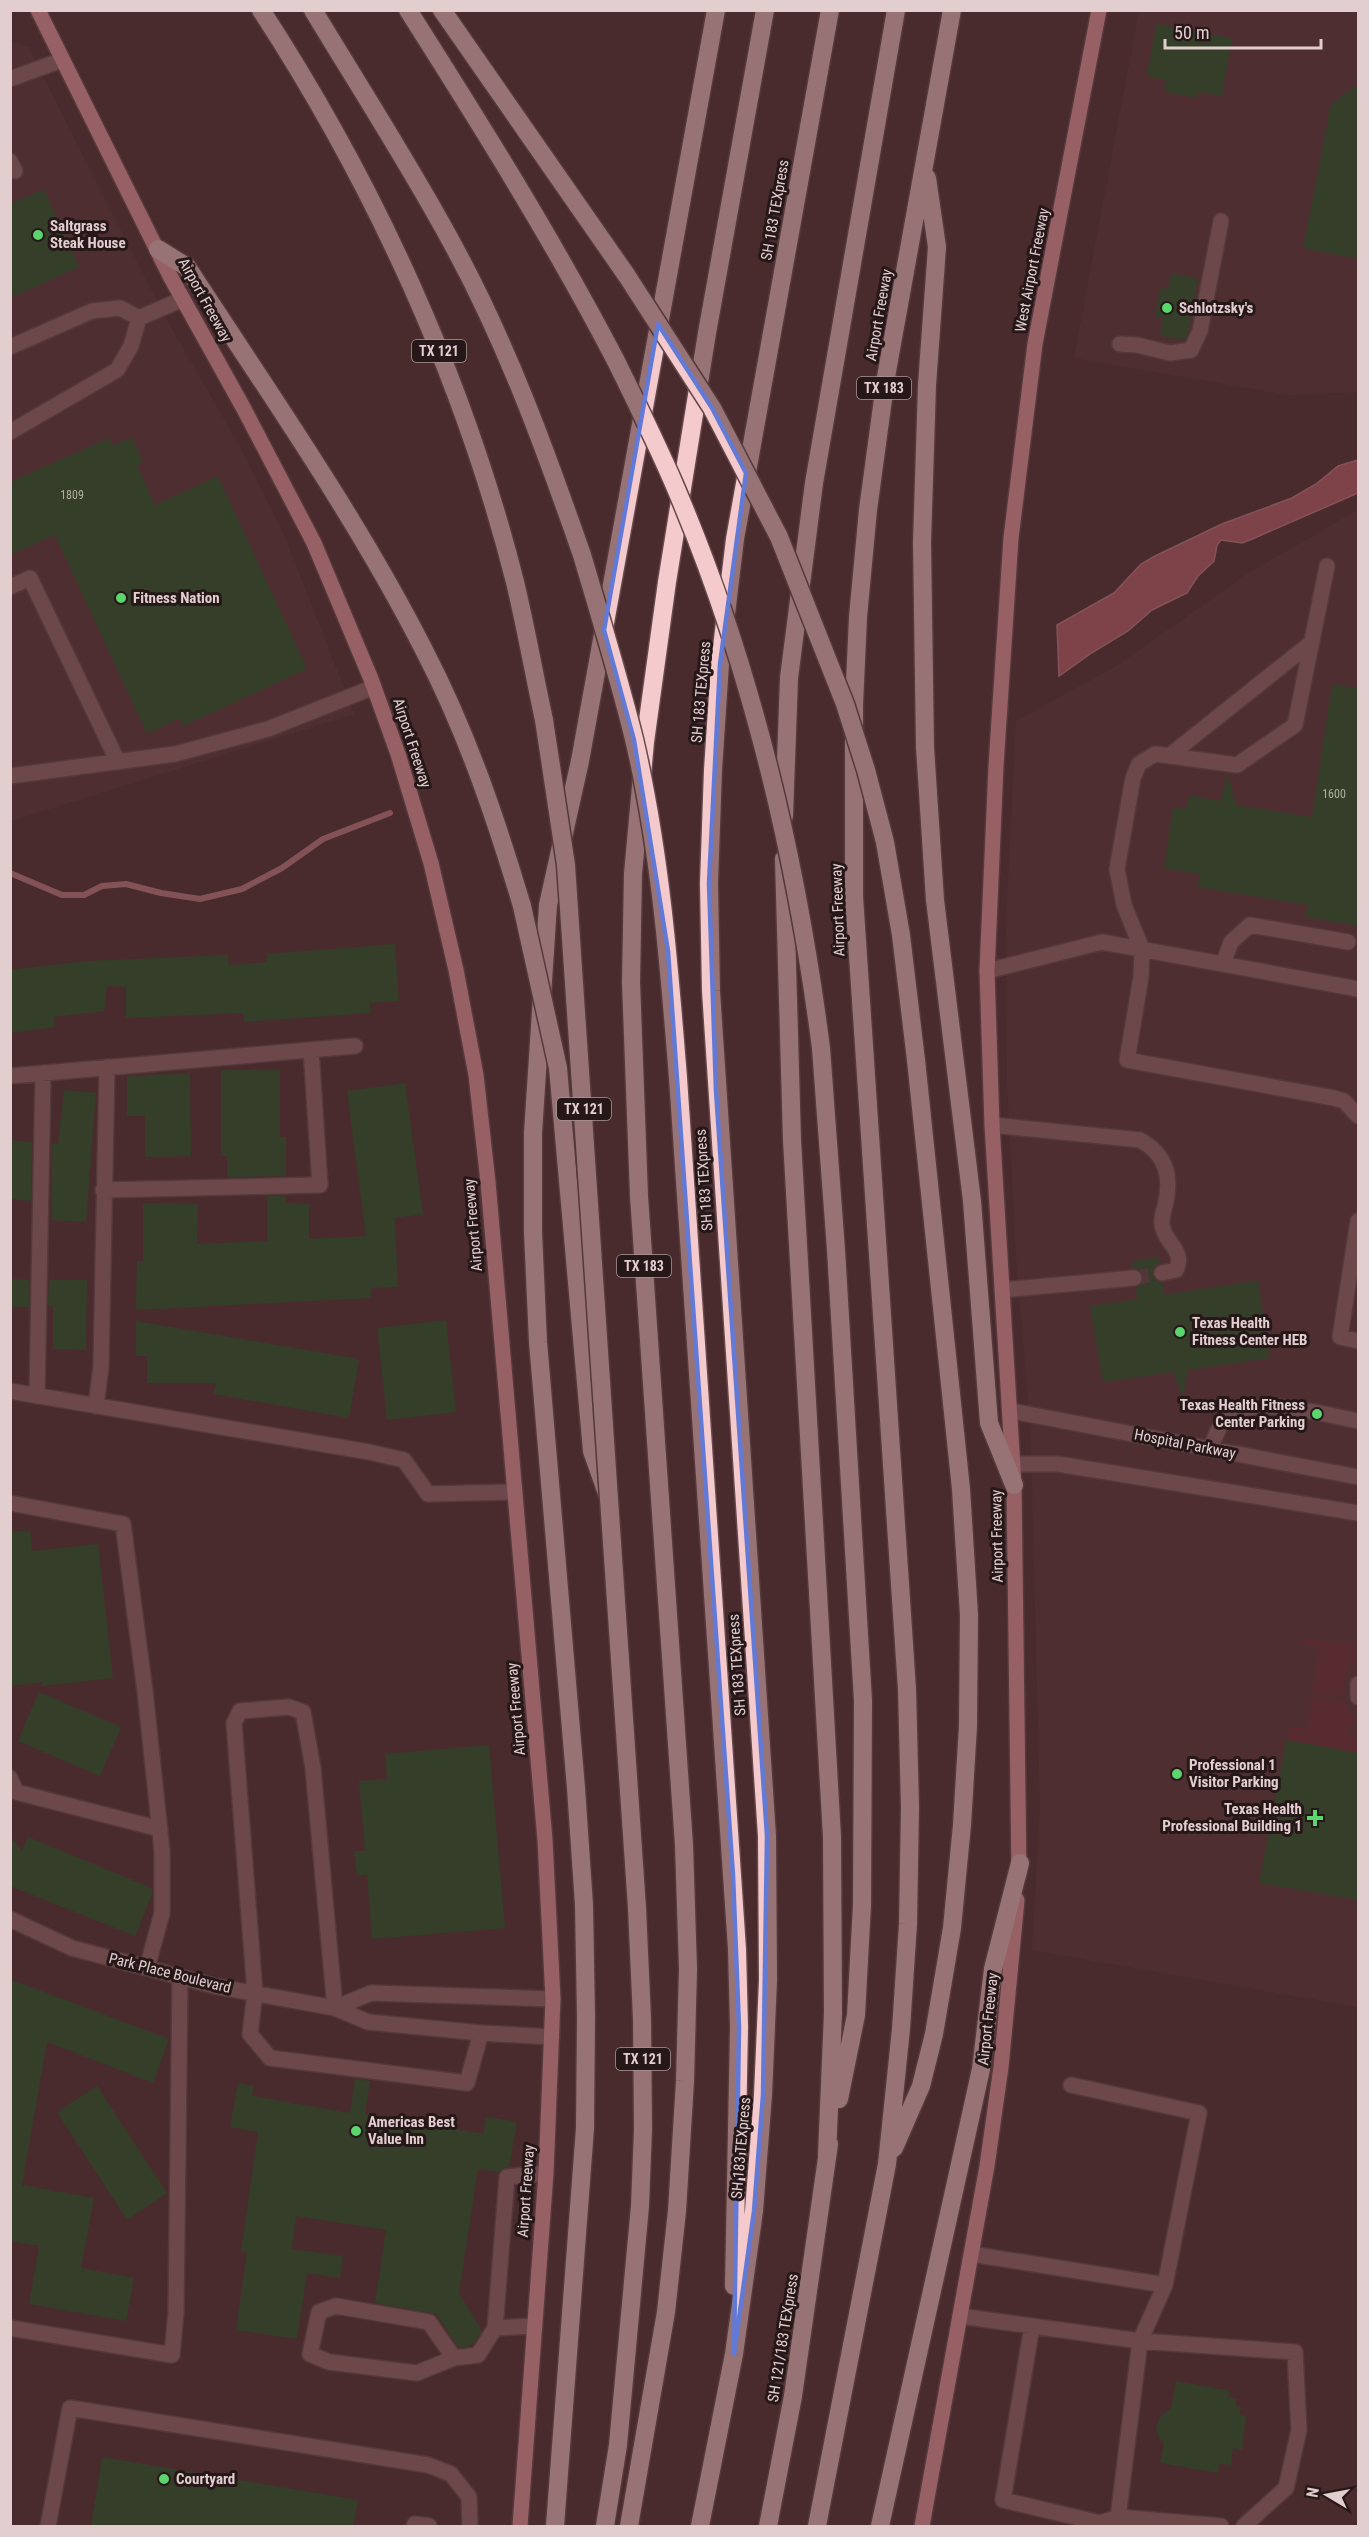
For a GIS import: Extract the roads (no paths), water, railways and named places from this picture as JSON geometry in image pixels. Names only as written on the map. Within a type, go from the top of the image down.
[{"type":"highway","name":"TX 121","points":[[261,10],[356,170],[404,270],[447,370],[484,475],[515,582],[544,720],[566,865],[637,1908],[642,2019],[643,2129],[640,2206],[618,2445],[605,2526]]},
{"type":"highway","points":[[313,10],[398,149],[459,256],[505,350],[545,449],[582,555],[634,740],[651,833],[668,951],[678,1078],[737,1949],[739,2027],[734,2209],[734,2354],[700,2526]]},
{"type":"highway","points":[[408,10],[533,209],[579,290],[616,361],[674,484],[703,557],[753,708],[795,879],[820,1048],[838,1285],[863,1712],[862,1905],[856,2014],[827,2154]]},
{"type":"highway","points":[[442,10],[627,276],[712,408],[779,537],[845,704],[885,842],[902,935],[916,1059],[961,1489],[969,1615],[968,1726],[962,1825],[952,1928],[934,2034],[921,2086],[887,2164]]},
{"type":"highway","points":[[555,2526],[585,2128],[586,2017],[584,1905],[577,1799],[538,1342],[533,1232],[533,1133],[548,905],[580,761],[716,10]]},
{"type":"highway","name":"TX 183","points":[[629,2526],[666,2312],[677,2211],[685,2081],[687,1969],[684,1845],[638,1172],[631,982],[633,873],[645,741],[667,582],[707,333],[765,10]]},
{"type":"highway","name":"SH 183 TEXpress","points":[[734,2354],[754,2211],[762,2118],[768,1980],[767,1836],[711,991],[709,883],[713,770],[720,664],[735,539],[830,10]]},
{"type":"highway","points":[[827,2154],[833,2013],[832,1837],[792,1140],[785,947],[784,776],[789,678],[814,483],[896,10]]},
{"type":"highway","name":"Airport Freeway","points":[[817,2526],[887,2164],[901,2029],[908,1924],[910,1807],[907,1689],[854,907],[854,705],[858,618],[868,510],[886,377],[952,10]]},
{"type":"highway","points":[[925,161],[937,248],[927,385],[922,542],[925,747],[932,865],[972,1201],[988,1422],[1014,1485]]},
{"type":"highway","points":[[158,249],[187,267],[378,563],[426,654],[461,730],[495,814],[522,906],[558,1068],[592,1451],[609,1499]]},
{"type":"highway","points":[[880,2526],[981,2069],[993,1969],[1020,1863]]},
{"type":"highway","name":"SH 121/183 TEXpress","points":[[768,2526],[793,2396],[827,2154]]},
{"type":"main road","name":"Airport Freeway","points":[[38,10],[183,299],[314,543],[374,687],[398,754],[431,863],[456,970],[476,1075],[545,1840],[553,1999],[546,2173],[519,2526]]},
{"type":"main road","name":"West Airport Freeway","points":[[1011,538],[1035,344],[1099,10]]},
{"type":"main road","name":"Airport Freeway","points":[[922,2526],[971,2254],[1001,2067],[1020,1863],[1014,1485],[992,1125],[987,971],[996,766],[1011,538]]},
{"type":"street","points":[[10,79],[63,60]]},
{"type":"street","points":[[1120,344],[1137,345],[1170,353],[1191,350],[1200,331],[1221,221]]},
{"type":"street","points":[[10,432],[117,370],[131,346],[140,318],[183,299]]},
{"type":"street","points":[[10,347],[92,311],[120,308],[140,318]]},
{"type":"street","points":[[1327,566],[1294,725],[1237,765],[1155,754],[1139,765],[1133,778],[1117,869],[1124,905],[1142,949],[1141,977],[1127,1060],[1334,1098],[1344,1101],[1359,1116]]},
{"type":"street","points":[[10,587],[30,578],[118,762]]},
{"type":"street","points":[[1169,756],[1312,642]]},
{"type":"street","points":[[10,776],[175,754],[267,729],[374,687]]},
{"type":"street","points":[[1223,964],[1231,942],[1250,925],[1348,942]]},
{"type":"street","points":[[987,971],[1102,942],[1359,989]]},
{"type":"street","points":[[10,1076],[355,1046]]},
{"type":"street","points":[[103,1190],[320,1185],[311,1050]]},
{"type":"street","points":[[96,1406],[101,1366],[107,1067]]},
{"type":"street","points":[[37,1396],[43,1073]]},
{"type":"street","points":[[992,1125],[1140,1140],[1154,1148],[1162,1159],[1169,1187],[1161,1221],[1163,1229],[1179,1254],[1180,1262],[1176,1270],[1162,1273]]},
{"type":"street","points":[[1359,1221],[1340,1337],[1359,1341]]},
{"type":"street","points":[[1002,1290],[1134,1278]]},
{"type":"street","points":[[10,1391],[404,1460],[428,1494],[515,1492]]},
{"type":"street","points":[[1210,1449],[1225,1419],[1239,1409],[1256,1405],[1359,1421]]},
{"type":"street","name":"Hospital Parkway","points":[[1011,1411],[1359,1477]]},
{"type":"street","points":[[1013,1464],[1058,1464],[1359,1513]]},
{"type":"street","points":[[10,1503],[123,1524],[145,1691],[159,1829],[162,1912],[147,1968]]},
{"type":"street","points":[[1359,1684],[1359,1697]]},
{"type":"street","points":[[481,2033],[467,2083],[270,2058],[250,2034],[255,1992],[234,1723],[240,1711],[289,1707],[303,1712],[313,1768],[335,2008],[371,1993],[553,1999]]},
{"type":"street","points":[[10,1778],[16,1792],[159,1829]]},
{"type":"street","name":"Park Place Boulevard","points":[[10,1919],[72,1948],[180,1977],[335,2008],[368,2022],[552,2037]]},
{"type":"street","points":[[10,2328],[172,2355],[176,2312],[180,1977]]},
{"type":"street","points":[[1071,2085],[1199,2113],[1165,2285],[1140,2341],[1118,2522]]},
{"type":"street","points":[[454,2358],[429,2322],[336,2306],[319,2312],[310,2354],[329,2362],[417,2373],[454,2358],[478,2355],[495,2328],[507,2177],[546,2173]]},
{"type":"street","points":[[971,2254],[1165,2285]]},
{"type":"street","points":[[960,2316],[1140,2341],[1295,2352],[1299,2430],[1286,2488],[1244,2526]]},
{"type":"street","points":[[495,2328],[535,2326]]},
{"type":"street","points":[[1032,2326],[1004,2500],[1100,2523],[1221,2526]]},
{"type":"street","points":[[48,2526],[70,2408],[428,2465],[451,2474],[469,2497],[470,2526]]},
{"type":"street","points":[[414,2526],[415,2524],[429,2526]]},
{"type":"waterway","points":[[10,873],[62,895],[84,895],[102,886],[126,884],[161,893],[200,899],[242,889],[282,868],[323,839],[390,813]]},
{"type":"tunnel","points":[[1134,1278],[1162,1273]]},
{"type":"place","name":"Saltgrass Steak House","points":[[38,235]]},
{"type":"place","name":"Schlotzsky's","points":[[1167,308]]},
{"type":"place","name":"Fitness Nation","points":[[121,598]]},
{"type":"place","name":"Texas Health Fitness Center HEB","points":[[1180,1332]]},
{"type":"place","name":"Texas Health Fitness Center Parking","points":[[1317,1414]]},
{"type":"place","name":"Professional 1 Visitor Parking","points":[[1177,1774]]},
{"type":"place","name":"Texas Health Professional Building 1","points":[[1315,1818]]},
{"type":"place","name":"Americas Best Value Inn","points":[[356,2131]]},
{"type":"place","name":"Courtyard","points":[[164,2479]]}]
